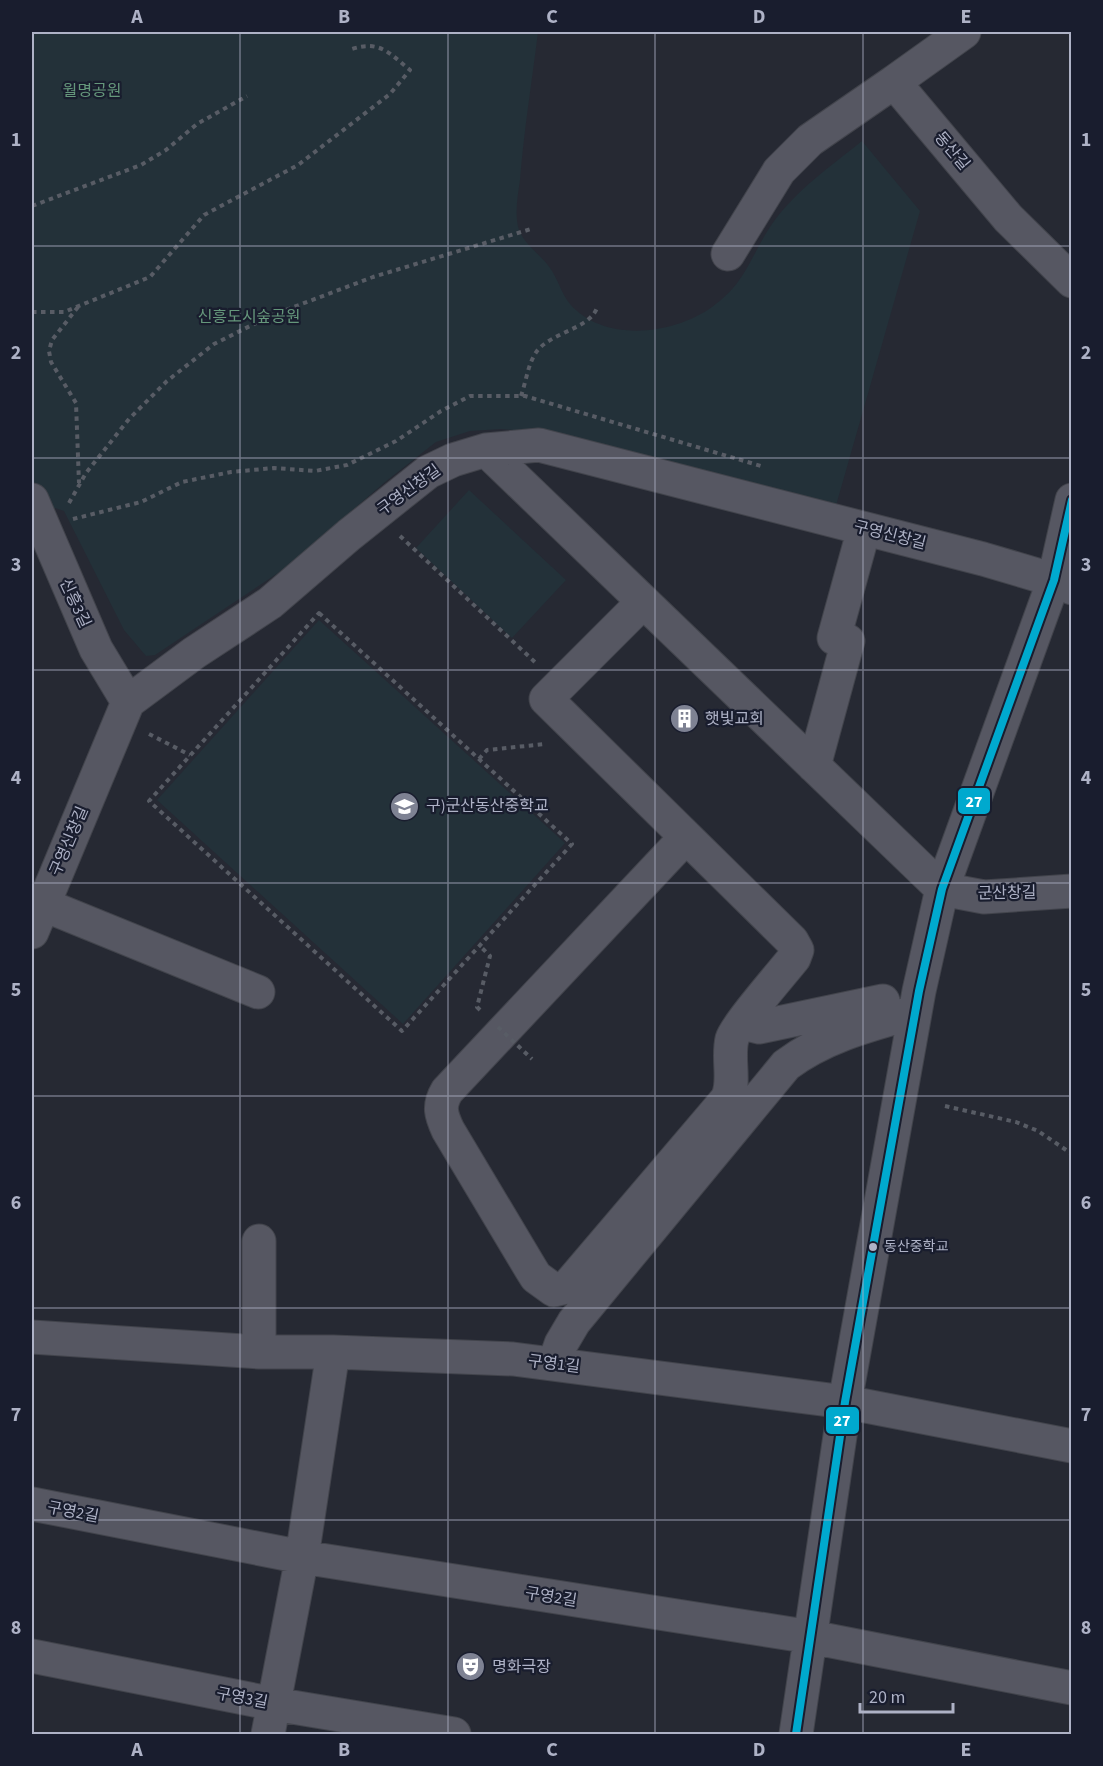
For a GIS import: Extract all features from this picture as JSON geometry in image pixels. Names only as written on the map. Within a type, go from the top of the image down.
[{"type":"street","points":[[728,254],[779,171],[810,140],[894,82],[928,42],[964,32]]},
{"type":"street","name":"동산길","points":[[894,82],[1008,218],[1071,281]]},
{"type":"street","name":"구영신창길","points":[[37,918],[128,702],[194,653],[270,603],[349,535],[428,472],[453,460],[486,450],[539,445],[864,529],[1063,584]]},
{"type":"street","points":[[486,450],[942,889]]},
{"type":"street","name":"신흥3길","points":[[32,500],[39,541],[96,649],[128,702]]},
{"type":"street","points":[[796,1734],[845,1402],[917,1001],[942,889],[1063,584],[1071,500]]},
{"type":"street","points":[[814,766],[848,641],[834,638],[864,529]]},
{"type":"street","points":[[643,602],[546,699],[792,941],[797,950],[794,958],[732,1039],[731,1091],[727,1099],[567,1287],[554,1290],[536,1277],[448,1130],[441,1113],[441,1100],[686,837]]},
{"type":"street","name":"군산창길","points":[[942,889],[984,897],[1071,891]]},
{"type":"street","points":[[37,918],[258,992]]},
{"type":"street","points":[[743,1023],[759,1027],[917,1001]]},
{"type":"street","points":[[554,1364],[561,1344],[574,1322],[786,1065],[802,1053],[831,1038],[917,1001]]},
{"type":"street","points":[[259,1241],[259,1352]]},
{"type":"street","name":"구영1길","points":[[32,1337],[259,1352],[333,1352],[513,1359],[845,1402],[1071,1446]]},
{"type":"street","points":[[271,1719],[302,1557],[333,1352]]},
{"type":"street","name":"구영2길","points":[[32,1504],[302,1557],[811,1637],[1071,1688]]},
{"type":"street","name":"구영3길","points":[[32,1656],[271,1719],[454,1734]]},
{"type":"path","points":[[32,312],[64,312],[150,277],[204,215],[298,165],[390,94],[410,70],[382,48],[371,44],[352,50]]},
{"type":"path","points":[[32,206],[141,165],[166,150],[197,123],[247,96]]},
{"type":"path","points":[[66,511],[79,483],[129,419],[167,381],[214,344],[270,316],[373,277],[531,229]]},
{"type":"path","points":[[78,306],[52,340],[49,351],[58,376],[76,403],[79,483]]},
{"type":"path","points":[[521,396],[532,360],[538,350],[558,333],[580,325],[594,314],[597,308]]},
{"type":"path","points":[[392,528],[545,672]]},
{"type":"path","points":[[318,613],[572,844],[402,1032],[149,801],[190,755],[318,613]]},
{"type":"path","points":[[128,702],[140,729],[190,755]]},
{"type":"path","points":[[478,759],[487,750],[552,743]]},
{"type":"path","points":[[480,946],[490,956],[477,1007],[483,1013]]},
{"type":"path","points":[[498,1027],[532,1059]]},
{"type":"path","points":[[945,1106],[1016,1122],[1038,1131],[1071,1154]]},
{"type":"green space","name":"신흥도시숲공원","points":[[32,32],[538,32],[517,198],[519,230],[550,268],[570,304],[584,316],[601,325],[620,329],[639,331],[678,324],[696,317],[724,298],[741,278],[781,212],[814,180],[862,141],[920,211],[835,509],[547,433],[501,429],[470,431],[436,442],[385,482],[287,567],[155,655],[146,656],[124,630],[64,511],[55,508],[32,515]]},
{"type":"green space","points":[[469,490],[566,580],[512,638],[416,548]]},
{"type":"green space","points":[[319,620],[565,843],[403,1024],[157,800]]},
{"type":"transit line","name":"27","points":[[796,1734],[845,1402],[919,991],[942,889],[1054,580],[1072,500]]},
{"type":"place","name":"햇빛교회","points":[[684,719]]},
{"type":"place","name":"구)군산동산중학교","points":[[405,806]]},
{"type":"place","name":"동산중학교","points":[[873,1247]]},
{"type":"place","name":"명화극장","points":[[471,1667]]},
{"type":"park label","name":"월명공원","points":[[92,91]]}]
